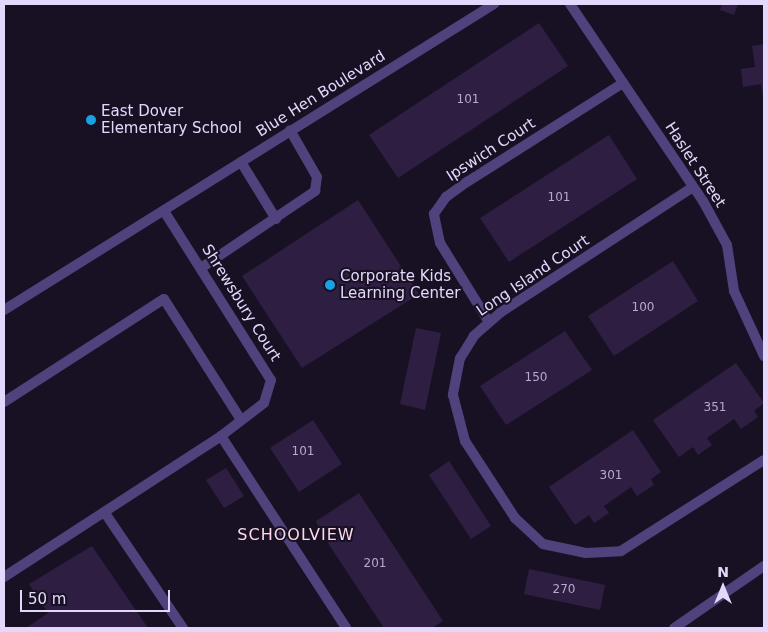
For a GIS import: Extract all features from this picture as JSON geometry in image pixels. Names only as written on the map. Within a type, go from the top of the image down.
[{"type":"street","name":"Blue Hen Boulevard","points":[[6,309],[494,4]]},
{"type":"street","name":"Haslet Street","points":[[570,4],[693,187],[727,245],[734,291],[764,356]]},
{"type":"street","name":"Ipswich Court","points":[[489,322],[440,243],[434,214],[446,197],[467,182],[623,83]]},
{"type":"street","points":[[201,268],[310,196],[318,184],[290,130]]},
{"type":"street","points":[[241,162],[276,219]]},
{"type":"street","name":"Long Island Court","points":[[693,187],[489,322],[474,336],[460,358],[453,395],[465,441],[515,518],[543,544],[586,553],[621,551],[764,460]]},
{"type":"street","name":"Shrewsbury Court","points":[[4,577],[221,436],[264,403],[271,380],[164,211]]},
{"type":"street","points":[[4,402],[164,299],[241,420]]},
{"type":"street","points":[[221,436],[346,628]]},
{"type":"street","points":[[105,513],[183,628]]},
{"type":"street","points":[[674,628],[764,566]]},
{"type":"building","points":[[722,4],[738,4],[734,15],[720,10]]},
{"type":"building","points":[[539,23],[568,66],[398,178],[369,135]]},
{"type":"building","points":[[764,44],[763,97],[761,84],[743,87],[741,69],[755,67],[752,46]]},
{"type":"building","points":[[609,135],[637,179],[509,262],[480,218]]},
{"type":"building","name":"Corporate Kids Learning Center","points":[[358,200],[419,294],[302,368],[242,276]]},
{"type":"building","points":[[673,261],[698,301],[614,356],[588,316]]},
{"type":"building","points":[[416,328],[441,333],[425,410],[400,404]]},
{"type":"building","points":[[565,331],[592,370],[506,425],[480,386]]},
{"type":"building","points":[[736,363],[764,403],[754,411],[758,417],[741,429],[734,419],[707,438],[712,445],[698,455],[693,447],[679,457],[653,420]]},
{"type":"building","points":[[313,420],[342,464],[299,492],[270,448]]},
{"type":"building","points":[[633,430],[661,472],[651,479],[654,485],[637,496],[631,487],[604,506],[609,513],[594,523],[589,515],[575,525],[549,487]]},
{"type":"building","points":[[449,461],[491,526],[471,539],[429,475]]},
{"type":"building","points":[[226,468],[244,496],[224,508],[206,480]]},
{"type":"building","points":[[359,493],[443,621],[432,628],[384,628],[320,531],[316,521]]},
{"type":"building","points":[[92,546],[148,628],[26,628],[48,613],[29,584]]},
{"type":"building","points":[[529,569],[605,585],[600,610],[524,594]]},
{"type":"place","name":"East Dover Elementary School","points":[[91,120]]},
{"type":"place","name":"Corporate Kids Learning Center","points":[[330,285]]},
{"type":"district","name":"SCHOOLVIEW","points":[[296,535]]}]
